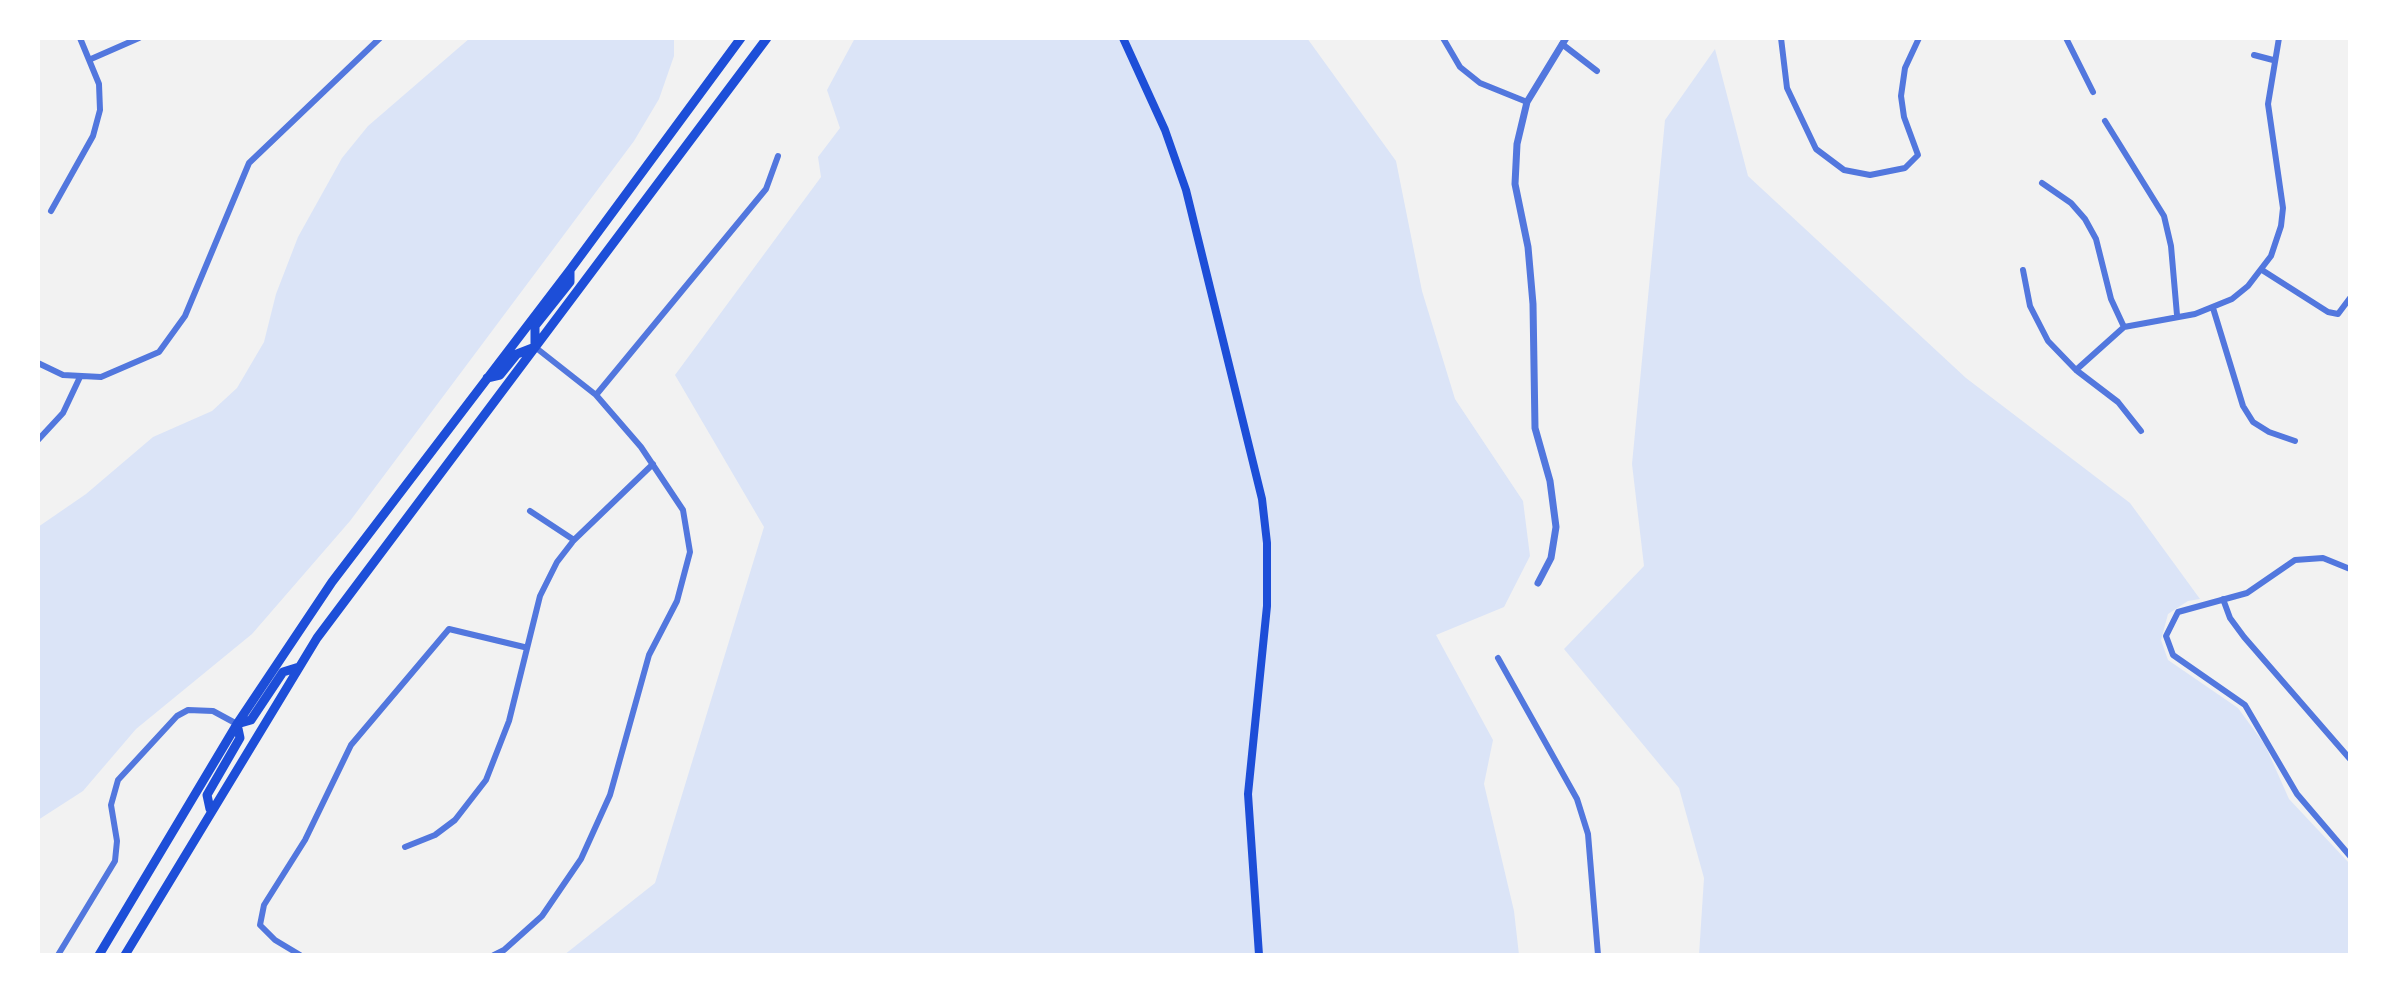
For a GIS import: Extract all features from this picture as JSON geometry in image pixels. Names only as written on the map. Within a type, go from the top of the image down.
[{"type":"main road","points":[[99,955],[237,724],[332,582],[570,270],[741,38]]},
{"type":"main road","points":[[125,955],[210,809],[355,586],[767,38]]},
{"type":"main road","points":[[1123,38],[1165,130],[1186,190],[1262,499],[1268,595],[1248,794],[1259,955]]},
{"type":"main road","points":[[535,347],[535,326],[570,282],[570,270]]},
{"type":"main road","points":[[487,378],[500,375],[517,354],[535,347]]},
{"type":"main road","points":[[237,724],[251,720],[283,672],[300,667]]},
{"type":"main road","points":[[210,809],[207,795],[240,738],[237,724]]},
{"type":"street","points":[[51,211],[93,136],[96,123],[99,84],[80,38]]},
{"type":"street","points":[[91,59],[139,38]]},
{"type":"street","points":[[38,363],[63,375],[101,377],[159,352],[174,335],[249,163],[380,38]]},
{"type":"street","points":[[1443,38],[1460,67],[1480,83],[1527,102]]},
{"type":"street","points":[[1781,38],[1785,78],[1795,109],[1816,149],[1835,166],[1859,175],[1876,175],[1905,168],[1916,159],[1917,147],[1904,117],[1901,96],[1905,68],[1919,38]]},
{"type":"street","points":[[2066,38],[2093,92]]},
{"type":"street","points":[[2076,370],[2124,327],[2213,308],[2240,293],[2262,270],[2277,242],[2283,208],[2268,104],[2279,38]]},
{"type":"street","points":[[1538,583],[1551,558],[1556,527],[1550,481],[1535,428],[1532,292],[1528,247],[1515,184],[1517,144],[1527,102],[1564,41],[1597,71]]},
{"type":"street","points":[[2254,55],[2273,60]]},
{"type":"street","points":[[2105,121],[2164,216],[2171,246],[2177,315]]},
{"type":"street","points":[[596,395],[766,189],[778,156]]},
{"type":"street","points":[[2042,183],[2071,203],[2085,219],[2096,239],[2111,299],[2124,327]]},
{"type":"street","points":[[2023,270],[2030,306],[2048,341],[2076,370],[2118,402],[2141,431]]},
{"type":"street","points":[[2262,270],[2328,312],[2338,314],[2350,298]]},
{"type":"street","points":[[2213,308],[2243,406],[2253,422],[2269,432],[2295,441]]},
{"type":"street","points":[[494,955],[504,950],[542,916],[581,859],[610,795],[649,655],[677,601],[690,555],[685,514],[620,419],[596,395],[535,347]]},
{"type":"street","points":[[38,440],[63,413],[80,377]]},
{"type":"street","points":[[405,847],[435,835],[455,820],[486,780],[509,721],[524,647],[540,596],[557,562],[574,540],[653,464]]},
{"type":"street","points":[[530,511],[574,540]]},
{"type":"street","points":[[2350,569],[2323,558],[2295,560],[2260,587],[2178,612],[2171,622],[2166,645],[2182,663],[2245,705],[2297,794],[2350,856]]},
{"type":"street","points":[[2223,599],[2230,618],[2244,637],[2350,759]]},
{"type":"street","points":[[300,955],[275,940],[260,925],[264,905],[305,840],[351,745],[449,629],[524,647]]},
{"type":"street","points":[[1498,658],[1581,811],[1588,834],[1598,955]]},
{"type":"street","points":[[58,955],[115,861],[117,841],[111,805],[118,780],[177,716],[188,710],[213,711],[237,724]]},
{"type":"shaded area","points":[[470,38],[674,38],[674,56],[659,99],[634,141],[350,521],[252,634],[136,729],[83,791],[38,820],[38,527],[86,494],[153,437],[212,411],[237,388],[264,342],[276,294],[298,237],[342,158],[368,126]]},
{"type":"shaded area","points":[[855,38],[1307,38],[1396,161],[1422,291],[1455,399],[1523,501],[1530,556],[1504,607],[1436,635],[1493,740],[1484,784],[1514,911],[1519,955],[564,955],[655,883],[764,527],[675,375],[821,177],[818,157],[840,128],[827,90]]},
{"type":"shaded area","points":[[1715,49],[1748,176],[1966,378],[2130,503],[2200,599],[2188,601],[2168,614],[2161,640],[2168,660],[2238,708],[2265,745],[2289,799],[2350,864],[2350,955],[1699,955],[1704,878],[1679,788],[1564,649],[1644,566],[1632,464],[1665,120]]}]
